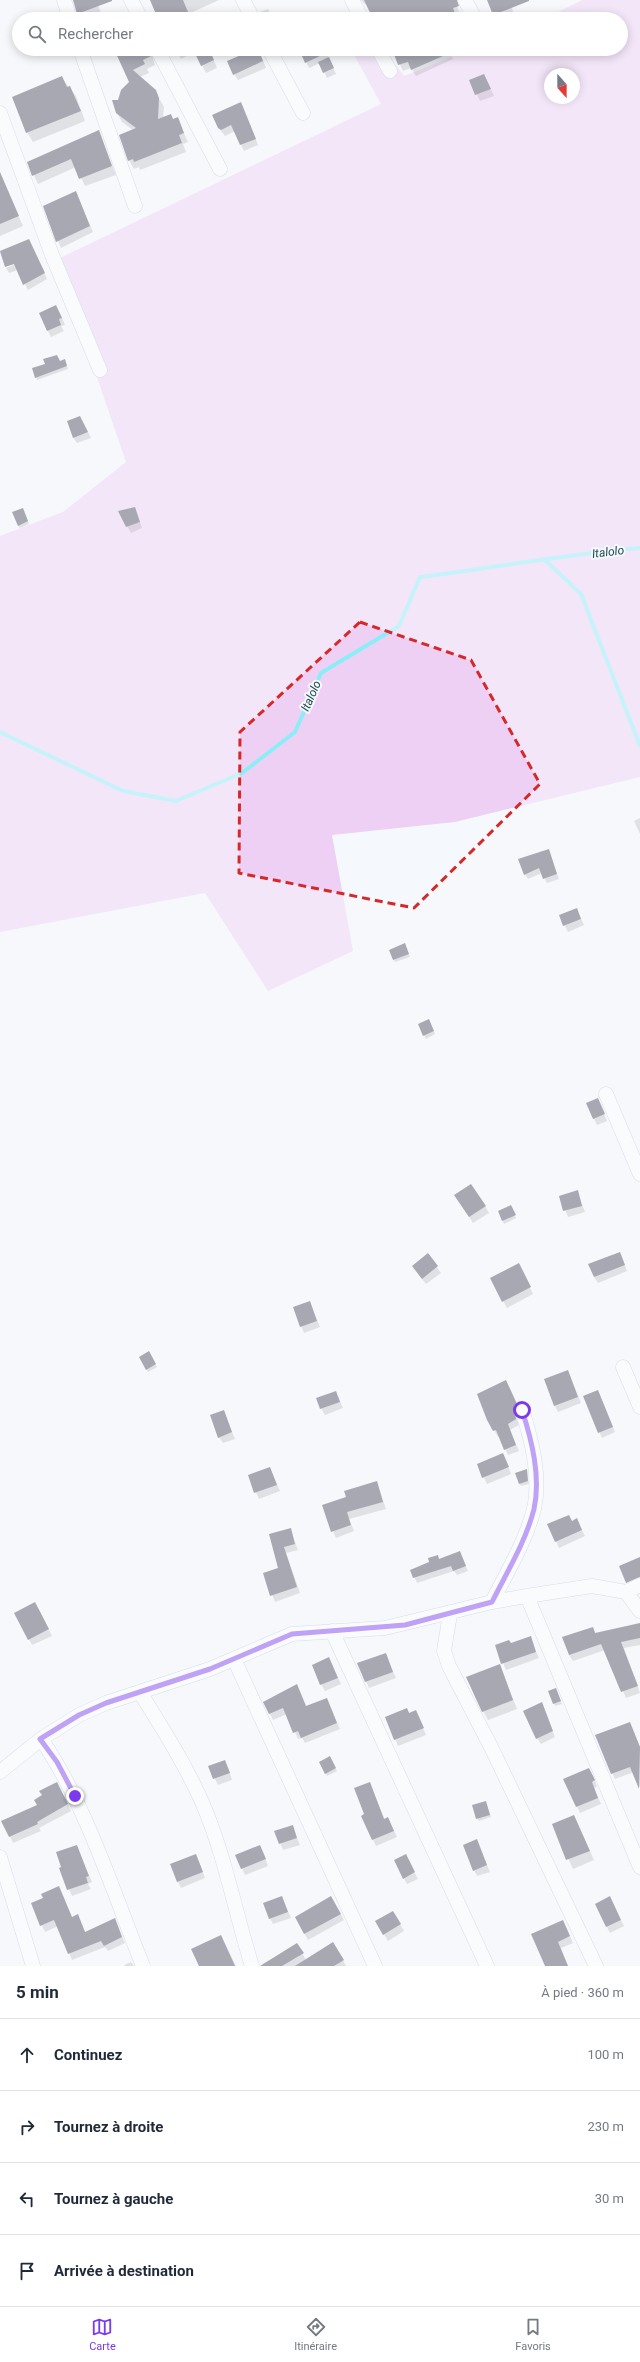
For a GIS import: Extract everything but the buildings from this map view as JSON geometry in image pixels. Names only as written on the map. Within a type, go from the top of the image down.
[{"type":"street","points":[[64,0],[68,12]]},
{"type":"street","points":[[131,0],[137,12]]},
{"type":"street","points":[[243,0],[249,12]]},
{"type":"street","points":[[352,0],[358,12]]},
{"type":"street","points":[[465,0],[471,12]]},
{"type":"street","points":[[82,56],[135,206]]},
{"type":"street","points":[[161,56],[220,169]]},
{"type":"street","points":[[273,56],[303,113]]},
{"type":"street","points":[[382,56],[390,71]]},
{"type":"street","points":[[0,113],[52,255],[100,370]]},
{"type":"street","points":[[606,1094],[640,1174]]},
{"type":"street","points":[[623,1367],[640,1407]]},
{"type":"street","points":[[492,1602],[523,1538],[534,1509],[536,1478],[530,1436],[522,1410]]},
{"type":"street","points":[[0,1772],[40,1739],[79,1715],[106,1703],[141,1694],[234,1659],[292,1634],[385,1628],[450,1614],[492,1602],[527,1596],[592,1586],[626,1592],[640,1585]]},
{"type":"street","points":[[626,1592],[640,1612]]},
{"type":"street","points":[[527,1596],[640,1867]]},
{"type":"street","points":[[450,1614],[444,1651],[449,1666],[492,1749],[596,1966]]},
{"type":"street","points":[[332,1631],[487,1966]]},
{"type":"street","points":[[234,1659],[375,1966]]},
{"type":"street","points":[[141,1694],[181,1758],[203,1803],[226,1868],[238,1920],[252,1966]]},
{"type":"street","points":[[40,1739],[57,1762],[75,1796],[143,1966]]},
{"type":"street","points":[[0,1857],[33,1966]]},
{"type":"highlighted area","points":[[360,622],[471,660],[540,784],[414,908],[239,873],[240,732]]},
{"type":"shaded area","points":[[582,0],[640,0],[640,777],[455,822],[332,835],[353,951],[268,991],[205,893],[0,932],[0,536],[63,512],[126,462],[73,307],[60,258],[381,104],[355,56],[388,56],[404,76],[454,56],[628,56],[628,12],[558,12]]},
{"type":"waterway","name":"Italolo","points":[[0,732],[123,791],[176,801],[242,773],[295,732],[321,673],[399,626],[420,577],[585,554],[640,548]]},
{"type":"waterway","points":[[545,560],[581,594],[640,746]]},
{"type":"route","points":[[75,1796],[57,1762],[40,1739],[79,1715],[106,1703],[141,1694],[210,1669],[292,1634],[373,1629],[405,1625],[492,1602],[523,1538],[534,1509],[536,1478],[530,1436],[522,1410]]}]
